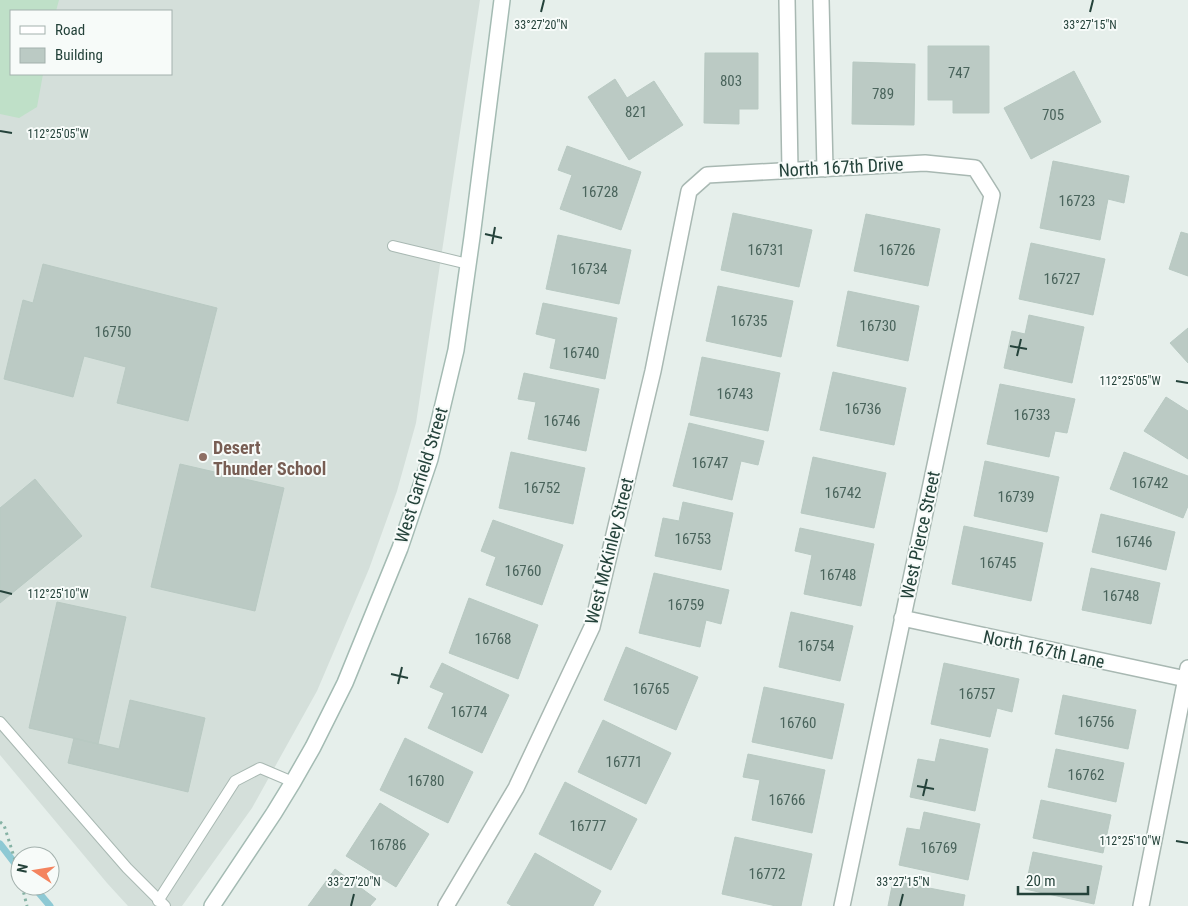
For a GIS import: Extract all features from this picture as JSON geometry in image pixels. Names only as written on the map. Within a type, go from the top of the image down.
[{"type":"street","name":"West Garfield Street","points":[[212,906],[293,782],[345,683],[400,548],[432,450],[456,350],[502,0]]},
{"type":"street","points":[[787,0],[790,170]]},
{"type":"street","points":[[821,0],[825,168]]},
{"type":"street","name":"North 167th Drive","points":[[706,175],[925,163],[975,168]]},
{"type":"street","name":"West Pierce Street","points":[[842,906],[992,195],[975,168]]},
{"type":"street","name":"West McKinley Street","points":[[446,906],[516,788],[592,627],[653,371],[689,191],[706,175]]},
{"type":"street","name":"North 167th Lane","points":[[902,618],[1187,673]]},
{"type":"street","points":[[1141,906],[1187,673]]},
{"type":"lane","points":[[393,246],[468,264]]},
{"type":"lane","points":[[0,722],[127,868],[162,903],[235,781],[260,768],[293,782]]},
{"type":"path","points":[[0,822],[4,826],[10,846]]},
{"type":"shaded area","name":"Desert Thunder School","points":[[0,0],[480,0],[416,423],[397,491],[369,569],[317,691],[252,808],[182,906],[128,906],[0,755]]},
{"type":"green space","points":[[0,0],[59,0],[56,10],[10,10],[10,75],[43,75],[37,107],[19,118],[0,114]]},
{"type":"building","points":[[928,46],[989,46],[989,113],[953,113],[953,100],[928,100]]},
{"type":"building","points":[[705,53],[758,53],[758,109],[739,109],[739,124],[704,123]]},
{"type":"building","points":[[853,62],[915,64],[914,125],[852,124]]},
{"type":"building","points":[[1074,71],[1101,122],[1031,159],[1004,108]]},
{"type":"building","points":[[615,79],[627,98],[654,81],[683,125],[629,160],[588,97]]},
{"type":"building","points":[[567,146],[641,172],[621,230],[560,209],[572,175],[558,170]]},
{"type":"building","points":[[1053,161],[1129,176],[1124,203],[1108,199],[1100,240],[1040,228]]},
{"type":"building","points":[[733,213],[812,230],[799,287],[721,270]]},
{"type":"building","points":[[866,214],[940,229],[928,286],[854,271]]},
{"type":"building","points":[[1181,232],[1188,234],[1188,276],[1169,269]]},
{"type":"building","points":[[558,235],[631,250],[619,304],[546,289]]},
{"type":"building","points":[[1031,243],[1105,259],[1093,315],[1019,299]]},
{"type":"building","points":[[43,264],[217,308],[188,421],[117,403],[126,367],[84,356],[73,397],[4,379],[23,300],[33,303]]},
{"type":"building","points":[[718,286],[793,301],[781,357],[706,341]]},
{"type":"building","points":[[848,291],[919,306],[908,361],[837,346]]},
{"type":"building","points":[[543,303],[617,318],[605,379],[550,368],[556,339],[536,334]]},
{"type":"building","points":[[1029,315],[1084,327],[1072,383],[1004,368],[1012,331],[1025,334]]},
{"type":"building","points":[[1188,328],[1188,363],[1170,343]]},
{"type":"building","points":[[702,357],[780,373],[768,431],[690,415]]},
{"type":"building","points":[[833,372],[906,388],[894,445],[820,430]]},
{"type":"building","points":[[524,373],[599,389],[586,451],[528,439],[536,402],[518,399]]},
{"type":"building","points":[[1000,384],[1075,399],[1067,433],[1055,431],[1049,457],[987,444]]},
{"type":"building","points":[[1166,397],[1188,411],[1188,459],[1144,431]]},
{"type":"building","points":[[689,423],[764,441],[758,465],[741,461],[732,500],[673,486]]},
{"type":"building","points":[[511,452],[585,468],[573,524],[499,508]]},
{"type":"building","points":[[1124,452],[1188,476],[1188,506],[1183,518],[1110,489]]},
{"type":"building","points":[[813,457],[886,473],[874,528],[801,513]]},
{"type":"building","points":[[985,461],[1059,477],[1047,532],[974,516]]},
{"type":"building","points":[[180,464],[284,488],[255,611],[151,587]]},
{"type":"building","points":[[35,479],[82,536],[0,603],[0,508]]},
{"type":"building","points":[[683,502],[733,513],[721,570],[655,556],[663,518],[679,521]]},
{"type":"building","points":[[1101,514],[1175,532],[1166,570],[1092,552]]},
{"type":"building","points":[[493,520],[563,545],[542,605],[486,585],[496,557],[481,551]]},
{"type":"building","points":[[964,526],[1043,543],[1031,601],[952,584]]},
{"type":"building","points":[[800,528],[874,544],[861,606],[804,594],[812,555],[795,551]]},
{"type":"building","points":[[1091,568],[1160,583],[1151,624],[1082,610]]},
{"type":"building","points":[[654,573],[729,590],[721,624],[706,620],[700,647],[639,633]]},
{"type":"building","points":[[469,598],[538,625],[518,679],[449,653]]},
{"type":"building","points":[[57,602],[126,617],[98,744],[29,728]]},
{"type":"building","points":[[791,612],[853,626],[840,681],[779,667]]},
{"type":"building","points":[[626,647],[698,677],[676,730],[604,700]]},
{"type":"building","points":[[442,663],[509,695],[482,753],[428,728],[444,693],[430,687]]},
{"type":"building","points":[[944,663],[1019,679],[1012,712],[997,708],[990,737],[931,724]]},
{"type":"building","points":[[764,687],[844,704],[832,759],[752,742]]},
{"type":"building","points":[[1063,695],[1136,710],[1128,749],[1055,734]]},
{"type":"building","points":[[130,700],[205,718],[188,792],[68,763],[74,738],[119,749]]},
{"type":"building","points":[[603,720],[671,753],[646,804],[578,772]]},
{"type":"building","points":[[405,738],[473,772],[448,823],[380,790]]},
{"type":"building","points":[[940,739],[988,749],[975,811],[910,797],[918,759],[935,762]]},
{"type":"building","points":[[1056,749],[1124,763],[1116,802],[1048,787]]},
{"type":"building","points":[[748,754],[825,770],[812,833],[752,820],[760,780],[743,777]]},
{"type":"building","points":[[565,782],[637,819],[611,870],[539,834]]},
{"type":"building","points":[[1041,800],[1111,815],[1103,853],[1033,838]]},
{"type":"building","points":[[380,803],[429,834],[396,887],[346,856]]},
{"type":"building","points":[[924,812],[980,824],[968,880],[899,865],[907,828],[920,830]]},
{"type":"building","points":[[735,837],[812,854],[801,906],[776,906],[722,894]]},
{"type":"building","points":[[1033,852],[1102,866],[1094,904],[1025,889]]},
{"type":"building","points":[[535,853],[601,891],[593,906],[512,906],[507,903]]},
{"type":"building","points":[[335,869],[376,899],[370,906],[308,906]]},
{"type":"building","points":[[893,881],[965,895],[963,906],[888,906]]},
{"type":"waterway","points":[[0,844],[10,857]]},
{"type":"waterway","points":[[42,896],[50,906]]},
{"type":"place","name":"Desert Thunder School","points":[[203,457]]}]
